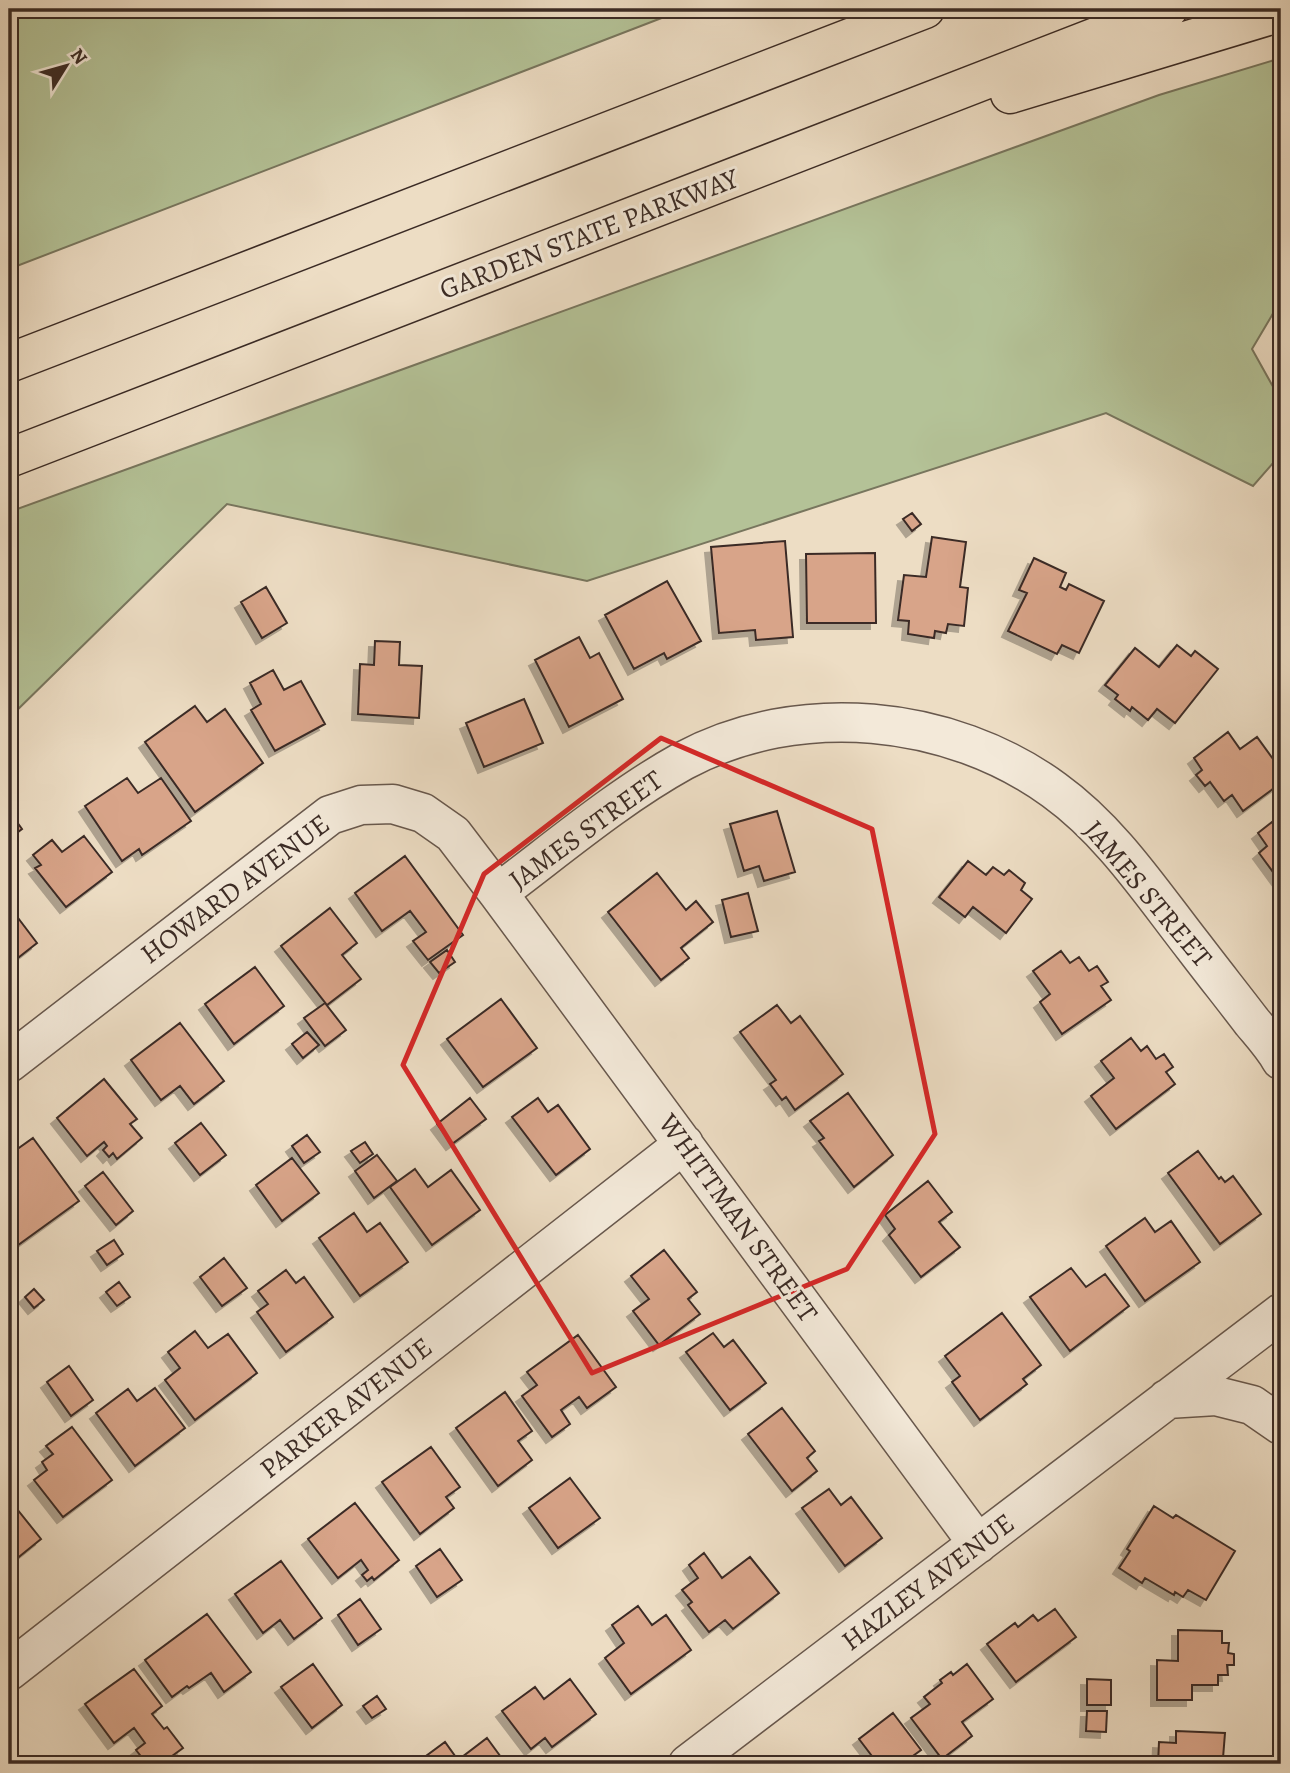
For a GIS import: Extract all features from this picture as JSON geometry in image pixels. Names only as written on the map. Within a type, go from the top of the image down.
[{"type":"highway","points":[[9,363],[925,9]]},
{"type":"highway","name":"GARDEN STATE PARKWAY","points":[[9,458],[1168,9]]},
{"type":"highway","points":[[753,171],[1281,12]]},
{"type":"street","name":"JAMES STREET","points":[[498,893],[632,794],[684,761],[736,739],[784,728],[840,722],[902,727],[956,740],[1013,764],[1055,790],[1106,835],[1281,1059]]},
{"type":"street","name":"HOWARD AVENUE","points":[[9,1063],[330,815],[361,805],[393,804],[423,813],[453,834],[498,893]]},
{"type":"street","name":"WHITTMAN STREET","points":[[498,893],[978,1544]]},
{"type":"street","name":"PARKER AVENUE","points":[[9,1671],[684,1144]]},
{"type":"street","name":"HAZLEY AVENUE","points":[[688,1764],[1281,1312]]},
{"type":"street","points":[[1167,1399],[1216,1396],[1252,1405],[1281,1425]]},
{"type":"highlighted area","points":[[661,738],[872,829],[935,1134],[847,1269],[592,1373],[403,1065],[484,874]]},
{"type":"green space","points":[[9,9],[685,9],[9,269]]},
{"type":"green space","points":[[1281,58],[1281,300],[1252,349],[1281,401],[1281,454],[1253,486],[1106,413],[587,581],[227,504],[9,718],[9,512],[1159,95]]},
{"type":"building","points":[[912,513],[921,524],[912,531],[903,519]]},
{"type":"building","points":[[932,537],[966,542],[960,587],[968,588],[964,626],[948,624],[946,633],[935,631],[934,638],[908,634],[909,621],[898,620],[904,575],[926,577]]},
{"type":"building","points":[[785,541],[793,637],[756,640],[755,630],[719,633],[711,547]]},
{"type":"building","points":[[875,553],[876,623],[807,623],[806,554]]},
{"type":"building","points":[[1034,558],[1066,573],[1060,587],[1066,590],[1069,584],[1104,601],[1079,653],[1062,645],[1057,654],[1008,631],[1027,593],[1019,590]]},
{"type":"building","points":[[667,581],[701,641],[667,659],[664,653],[634,669],[605,615]]},
{"type":"building","points":[[266,587],[287,623],[262,638],[241,602]]},
{"type":"building","points":[[579,637],[590,658],[599,653],[623,699],[569,727],[535,660]]},
{"type":"building","points":[[375,641],[400,642],[399,665],[422,666],[419,718],[358,714],[360,664],[374,665]]},
{"type":"building","points":[[1177,645],[1191,656],[1195,651],[1218,669],[1175,723],[1157,709],[1148,720],[1132,707],[1130,711],[1115,699],[1118,695],[1105,685],[1135,648],[1159,667]]},
{"type":"building","points":[[273,670],[284,690],[301,681],[325,724],[275,751],[251,710],[261,704],[250,683]]},
{"type":"building","points":[[524,699],[543,743],[484,767],[466,723]]},
{"type":"building","points":[[195,706],[207,722],[225,709],[263,763],[195,812],[145,742]]},
{"type":"building","points":[[1228,732],[1240,749],[1257,737],[1281,770],[1281,783],[1243,811],[1232,795],[1224,801],[1210,782],[1205,786],[1196,775],[1202,770],[1194,758]]},
{"type":"building","points":[[127,778],[138,793],[161,778],[191,821],[142,855],[139,849],[122,861],[85,806]]},
{"type":"building","points":[[9,811],[22,829],[9,839]]},
{"type":"building","points":[[777,811],[795,872],[764,881],[759,866],[744,871],[730,824]]},
{"type":"building","points":[[1281,815],[1281,883],[1259,853],[1267,846],[1258,833]]},
{"type":"building","points":[[84,836],[112,872],[66,907],[35,868],[41,865],[33,855],[52,840],[62,852]]},
{"type":"building","points":[[405,856],[463,935],[428,960],[413,941],[426,932],[410,911],[382,931],[355,893]]},
{"type":"building","points":[[968,861],[986,875],[993,867],[1004,875],[1009,870],[1025,883],[1021,890],[1032,899],[1006,933],[973,907],[965,917],[939,897]]},
{"type":"building","points":[[657,873],[686,910],[696,901],[713,922],[681,948],[689,958],[661,980],[608,912]]},
{"type":"building","points":[[748,893],[758,931],[731,937],[722,900]]},
{"type":"building","points":[[9,906],[37,943],[9,965]]},
{"type":"building","points":[[330,908],[357,943],[342,955],[361,979],[327,1005],[281,946]]},
{"type":"building","points":[[447,950],[455,962],[439,973],[430,962]]},
{"type":"building","points":[[1061,951],[1070,963],[1079,957],[1089,971],[1097,966],[1108,982],[1101,986],[1111,1000],[1062,1034],[1040,1002],[1050,994],[1033,971]]},
{"type":"building","points":[[255,967],[284,1006],[234,1044],[205,1004]]},
{"type":"building","points":[[501,999],[537,1048],[483,1087],[447,1039]]},
{"type":"building","points":[[325,1003],[346,1030],[325,1046],[304,1018]]},
{"type":"building","points":[[777,1005],[791,1023],[800,1016],[843,1074],[795,1110],[786,1097],[782,1100],[770,1084],[776,1080],[740,1032]]},
{"type":"building","points":[[180,1023],[224,1081],[194,1104],[180,1086],[161,1100],[131,1060]]},
{"type":"building","points":[[307,1032],[319,1045],[303,1058],[292,1044]]},
{"type":"building","points":[[1131,1038],[1141,1051],[1147,1046],[1156,1059],[1164,1054],[1173,1067],[1166,1072],[1175,1084],[1116,1129],[1091,1096],[1114,1078],[1101,1061]]},
{"type":"building","points":[[104,1079],[137,1119],[130,1124],[142,1138],[117,1159],[113,1153],[109,1157],[103,1150],[107,1146],[104,1142],[87,1156],[57,1118]]},
{"type":"building","points":[[848,1093],[893,1155],[854,1187],[819,1141],[824,1138],[810,1121]]},
{"type":"building","points":[[470,1098],[486,1119],[452,1144],[437,1124]]},
{"type":"building","points":[[538,1098],[548,1112],[558,1105],[590,1149],[556,1175],[512,1117]]},
{"type":"building","points":[[201,1123],[226,1155],[200,1175],[175,1143]]},
{"type":"building","points":[[307,1135],[320,1152],[304,1163],[292,1146]]},
{"type":"building","points":[[33,1138],[79,1201],[14,1248],[9,1241],[9,1155]]},
{"type":"building","points":[[365,1142],[373,1154],[360,1163],[351,1151]]},
{"type":"building","points":[[1198,1151],[1219,1179],[1221,1177],[1225,1182],[1233,1176],[1261,1214],[1220,1244],[1168,1173]]},
{"type":"building","points":[[377,1155],[397,1181],[374,1198],[355,1171]]},
{"type":"building","points":[[292,1158],[319,1193],[282,1221],[256,1185]]},
{"type":"building","points":[[415,1169],[428,1187],[451,1170],[480,1210],[432,1245],[390,1187]]},
{"type":"building","points":[[103,1172],[133,1211],[116,1225],[85,1186]]},
{"type":"building","points":[[928,1181],[952,1212],[939,1222],[960,1247],[921,1277],[889,1235],[895,1229],[885,1215]]},
{"type":"building","points":[[354,1213],[367,1232],[380,1223],[408,1262],[360,1296],[319,1238]]},
{"type":"building","points":[[1145,1218],[1155,1232],[1171,1221],[1200,1262],[1145,1301],[1106,1246]]},
{"type":"building","points":[[114,1240],[123,1254],[107,1265],[97,1251]]},
{"type":"building","points":[[664,1250],[697,1292],[688,1299],[700,1314],[659,1345],[633,1311],[649,1299],[631,1276]]},
{"type":"building","points":[[224,1258],[247,1288],[222,1306],[200,1277]]},
{"type":"building","points":[[1071,1268],[1086,1287],[1105,1274],[1129,1306],[1070,1351],[1030,1297]]},
{"type":"building","points":[[286,1270],[296,1283],[304,1277],[333,1317],[286,1352],[257,1312],[268,1304],[258,1291]]},
{"type":"building","points":[[119,1282],[130,1297],[117,1306],[106,1292]]},
{"type":"building","points":[[34,1289],[44,1300],[34,1308],[25,1297]]},
{"type":"building","points":[[1002,1313],[1041,1365],[1023,1379],[1027,1384],[980,1420],[952,1382],[960,1376],[945,1356]]},
{"type":"building","points":[[195,1331],[208,1348],[228,1334],[257,1373],[195,1420],[165,1380],[180,1368],[168,1352]]},
{"type":"building","points":[[713,1333],[724,1347],[733,1340],[766,1383],[730,1410],[686,1352]]},
{"type":"building","points":[[578,1335],[616,1387],[587,1408],[579,1397],[561,1410],[570,1424],[552,1437],[522,1396],[537,1385],[527,1372]]},
{"type":"building","points":[[69,1366],[93,1400],[71,1416],[47,1382]]},
{"type":"building","points":[[155,1388],[185,1428],[135,1466],[96,1413],[128,1389],[137,1401]]},
{"type":"building","points":[[505,1392],[532,1431],[518,1441],[532,1460],[498,1486],[456,1428]]},
{"type":"building","points":[[782,1408],[815,1451],[807,1458],[817,1471],[792,1491],[748,1434]]},
{"type":"building","points":[[72,1427],[112,1480],[63,1517],[34,1480],[47,1470],[42,1462],[53,1454],[46,1446]]},
{"type":"building","points":[[431,1447],[460,1487],[446,1497],[454,1508],[420,1534],[382,1482]]},
{"type":"building","points":[[570,1478],[600,1518],[558,1548],[529,1508]]},
{"type":"building","points":[[829,1489],[841,1505],[851,1497],[882,1538],[845,1566],[802,1508]]},
{"type":"building","points":[[9,1499],[41,1539],[9,1565]]},
{"type":"building","points":[[355,1503],[399,1560],[374,1580],[372,1577],[367,1581],[362,1575],[368,1570],[361,1560],[338,1578],[308,1539]]},
{"type":"building","points":[[1154,1506],[1173,1518],[1176,1515],[1235,1551],[1206,1600],[1188,1590],[1183,1597],[1175,1592],[1174,1595],[1145,1578],[1142,1583],[1119,1568],[1130,1551],[1127,1549]]},
{"type":"building","points":[[440,1549],[462,1580],[437,1597],[416,1566]]},
{"type":"building","points":[[704,1553],[722,1578],[750,1557],[779,1593],[733,1629],[725,1620],[709,1632],[688,1605],[692,1602],[682,1590],[698,1578],[689,1565]]},
{"type":"building","points":[[281,1561],[322,1618],[294,1639],[280,1620],[263,1633],[235,1594]]},
{"type":"building","points":[[360,1599],[381,1629],[358,1645],[338,1615]]},
{"type":"building","points":[[638,1606],[652,1625],[666,1615],[691,1650],[631,1694],[605,1658],[624,1643],[612,1625]]},
{"type":"building","points":[[1055,1609],[1076,1637],[1016,1682],[987,1644],[1015,1623],[1018,1627],[1033,1615],[1038,1621]]},
{"type":"building","points":[[207,1614],[251,1672],[224,1692],[211,1673],[172,1697],[145,1660]]},
{"type":"building","points":[[1178,1630],[1222,1631],[1222,1643],[1229,1643],[1228,1653],[1234,1654],[1234,1665],[1227,1665],[1228,1675],[1218,1675],[1218,1685],[1192,1685],[1192,1700],[1157,1700],[1157,1660],[1178,1661]]},
{"type":"building","points":[[313,1664],[342,1705],[312,1728],[281,1687]]},
{"type":"building","points":[[967,1664],[993,1699],[962,1722],[972,1736],[942,1759],[911,1718],[930,1704],[924,1697],[942,1683],[940,1680],[951,1672],[953,1675]]},
{"type":"building","points":[[134,1669],[162,1706],[152,1714],[164,1729],[167,1727],[183,1748],[161,1764],[147,1764],[136,1750],[145,1743],[134,1728],[114,1743],[85,1704]]},
{"type":"building","points":[[570,1679],[596,1714],[552,1747],[545,1738],[531,1749],[502,1711],[535,1687],[544,1699]]},
{"type":"building","points":[[1087,1679],[1111,1680],[1111,1705],[1087,1705]]},
{"type":"building","points":[[377,1696],[386,1709],[372,1718],[363,1706]]},
{"type":"building","points":[[1087,1711],[1107,1711],[1106,1732],[1086,1731]]},
{"type":"building","points":[[893,1713],[921,1750],[902,1764],[878,1764],[859,1739]]},
{"type":"building","points":[[1176,1731],[1225,1733],[1221,1764],[1158,1764],[1159,1742],[1176,1743]]},
{"type":"building","points":[[487,1738],[506,1764],[432,1764],[426,1756],[445,1742],[458,1760]]}]
